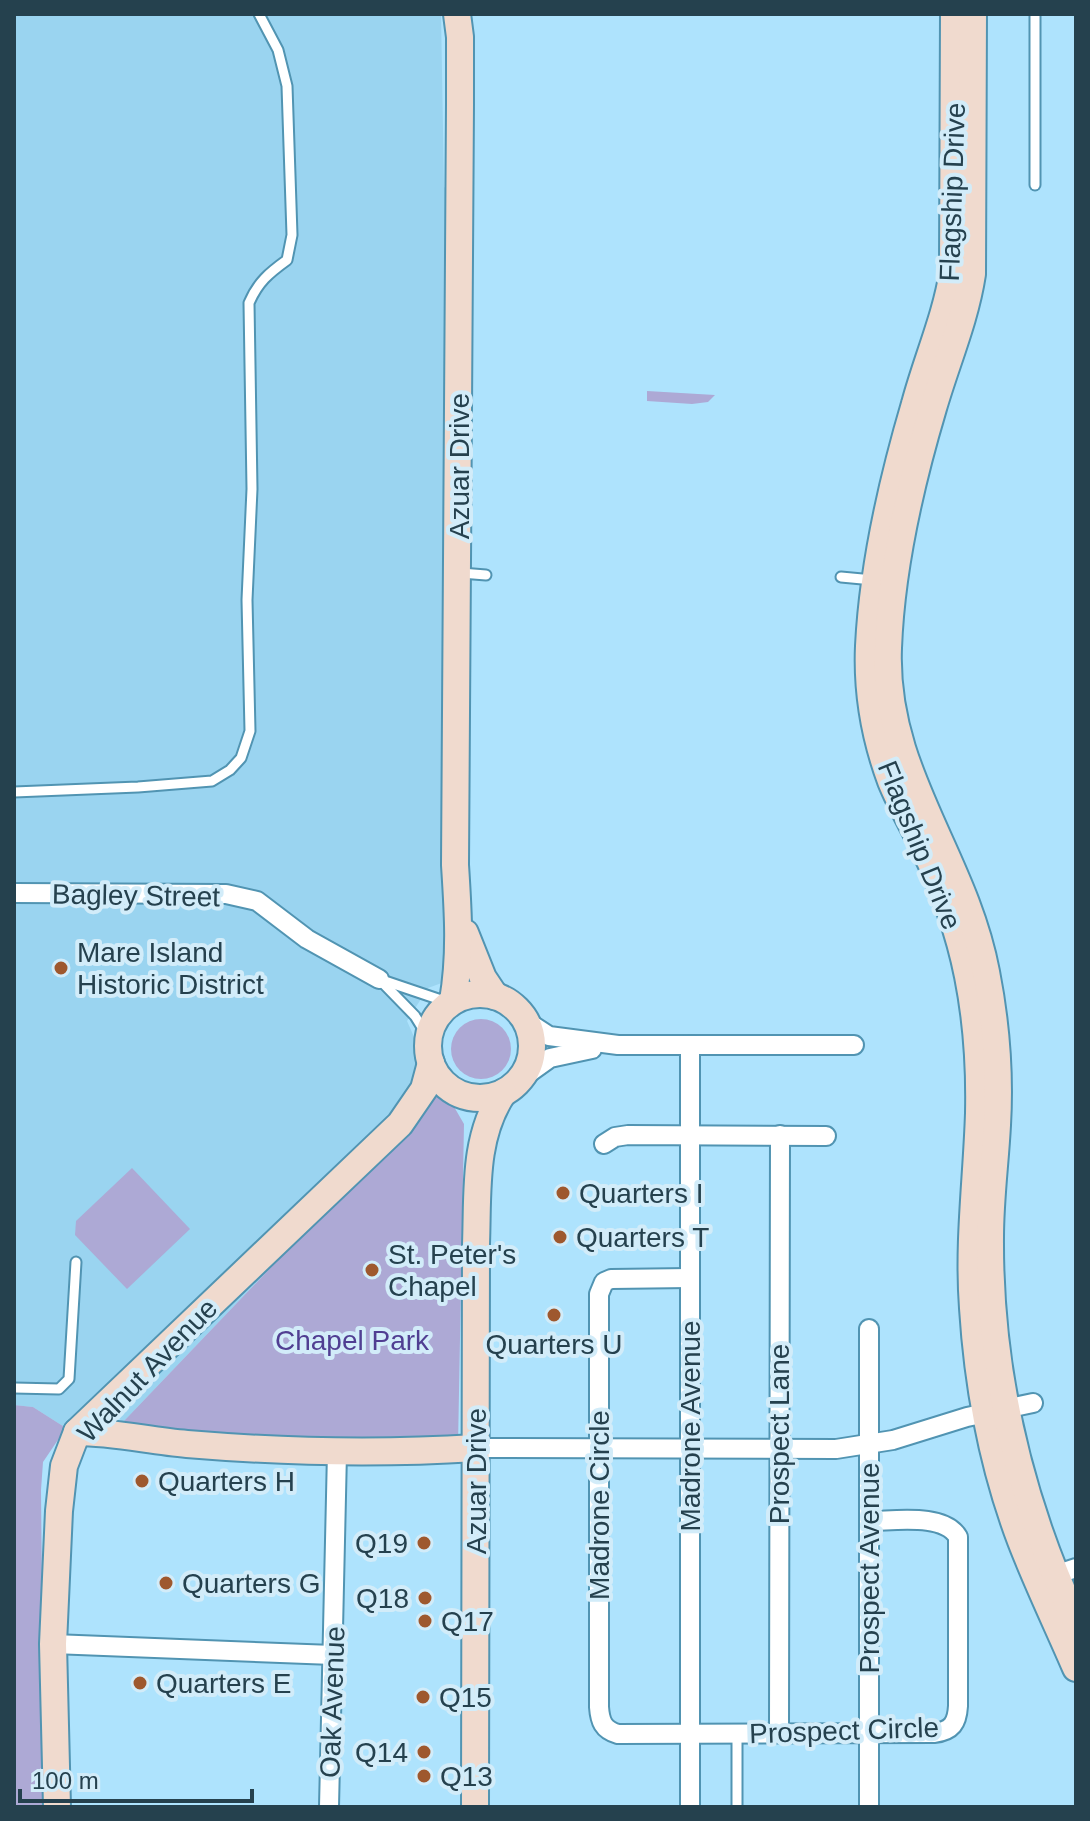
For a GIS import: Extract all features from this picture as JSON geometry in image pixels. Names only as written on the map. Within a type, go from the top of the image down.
[{"type":"street","name":"Azuar Drive","points":[[452,1002],[458,967],[460,919],[455,865],[460,49],[457,14]]},
{"type":"street","name":"Flagship Drive","points":[[954,14],[953,272],[947,306],[902,449],[876,581],[869,668],[877,734],[892,781],[933,868],[967,970],[977,1030],[979,1109],[972,1213],[973,1308],[1014,1521],[1076,1668]]},
{"type":"street","name":"Flagship Drive","points":[[973,14],[972,274],[965,311],[933,409],[911,493],[895,584],[888,668],[891,709],[902,752],[960,885],[979,941],[990,995],[998,1089],[990,1214],[995,1411],[1032,1515],[1066,1571],[1076,1622]]},
{"type":"street","name":"Bagley Street","points":[[14,893],[226,894],[257,901],[307,939],[379,979]]},
{"type":"street","name":"Azuar Drive","points":[[460,919],[476,964],[495,996]]},
{"type":"street","points":[[618,1045],[550,1058],[512,1086],[478,1098],[455,1092],[444,1084],[431,1063],[428,1037],[437,1015],[452,1002],[467,995],[495,996],[518,1010],[526,1021],[549,1036],[618,1045],[854,1045]]},
{"type":"street","points":[[512,1086],[531,1059],[532,1046],[526,1021]]},
{"type":"street","name":"Madrone Avenue","points":[[690,1045],[690,1807]]},
{"type":"street","name":"Walnut Avenue","points":[[57,1807],[53,1644],[59,1511],[64,1466],[77,1432],[400,1124],[424,1089],[431,1063]]},
{"type":"street","name":"Azuar Drive","points":[[475,1807],[476,1244],[480,1156],[489,1118],[512,1086]]},
{"type":"street","name":"Azuar Drive","points":[[455,1092],[470,1115],[480,1156]]},
{"type":"street","points":[[604,1144],[615,1137],[628,1135],[826,1136]]},
{"type":"street","name":"Prospect Lane","points":[[779,1733],[780,1135]]},
{"type":"street","name":"Madrone Circle","points":[[690,1278],[611,1279],[601,1287],[599,1449],[600,1719],[604,1727],[618,1734],[690,1734]]},
{"type":"street","name":"Prospect Avenue","points":[[869,1329],[869,1807]]},
{"type":"street","points":[[77,1432],[102,1432],[187,1444],[337,1452],[476,1448],[836,1449],[869,1445],[1033,1403]]},
{"type":"street","name":"Oak Avenue","points":[[329,1807],[337,1452]]},
{"type":"street","name":"Prospect Circle","points":[[690,1734],[943,1732],[955,1723],[958,1706],[958,1537],[953,1529],[936,1521],[869,1521]]},
{"type":"street","points":[[53,1644],[333,1655]]},
{"type":"lane","points":[[14,792],[212,781],[230,770],[241,758],[250,731],[247,600],[252,489],[249,303],[256,286],[287,260],[292,235],[287,86],[278,50],[259,14]]},
{"type":"lane","points":[[1035,14],[1035,185]]},
{"type":"lane","points":[[458,573],[486,575]]},
{"type":"lane","points":[[841,577],[876,581]]},
{"type":"lane","name":"Bagley Street","points":[[379,979],[452,1002]]},
{"type":"lane","name":"Bagley Street","points":[[379,979],[415,1016],[428,1037]]},
{"type":"lane","points":[[14,1388],[59,1389],[69,1379],[76,1262]]},
{"type":"lane","points":[[737,1734],[737,1807]]},
{"type":"shaded area","points":[[14,14],[441,14],[444,187],[460,197],[466,974],[428,988],[407,1021],[418,1046],[419,1075],[437,1094],[123,1422],[97,1399],[66,1428],[33,1407],[14,1405]]},
{"type":"green space","points":[[647,391],[715,395],[708,402],[692,404],[647,401]]},
{"type":"green space","points":[[481,1019],[493,1021],[502,1028],[509,1037],[509,1061],[502,1070],[493,1077],[481,1079],[469,1077],[460,1070],[453,1061],[451,1049],[453,1037],[460,1028],[469,1021]]},
{"type":"green space","name":"Chapel Park","points":[[437,1094],[453,1105],[464,1124],[458,1446],[132,1432],[123,1422]]},
{"type":"green space","points":[[132,1168],[190,1229],[127,1289],[75,1235],[76,1221]]},
{"type":"green space","points":[[14,1405],[33,1407],[66,1428],[43,1462],[41,1490],[44,1807],[14,1807]]},
{"type":"place","name":"Mare Island Historic District","points":[[61,968]]},
{"type":"place","name":"Quarters I","points":[[563,1193]]},
{"type":"place","name":"Quarters T","points":[[560,1237]]},
{"type":"place","name":"St. Peter's Chapel","points":[[372,1270]]},
{"type":"place","name":"Quarters U","points":[[554,1315]]},
{"type":"place","name":"Quarters H","points":[[142,1481]]},
{"type":"place","name":"Q19","points":[[424,1543]]},
{"type":"place","name":"Quarters G","points":[[166,1583]]},
{"type":"place","name":"Q18","points":[[425,1598]]},
{"type":"place","name":"Q17","points":[[425,1621]]},
{"type":"place","name":"Quarters E","points":[[140,1683]]},
{"type":"place","name":"Q15","points":[[423,1697]]},
{"type":"place","name":"Q14","points":[[424,1752]]},
{"type":"place","name":"Q13","points":[[424,1776]]}]
